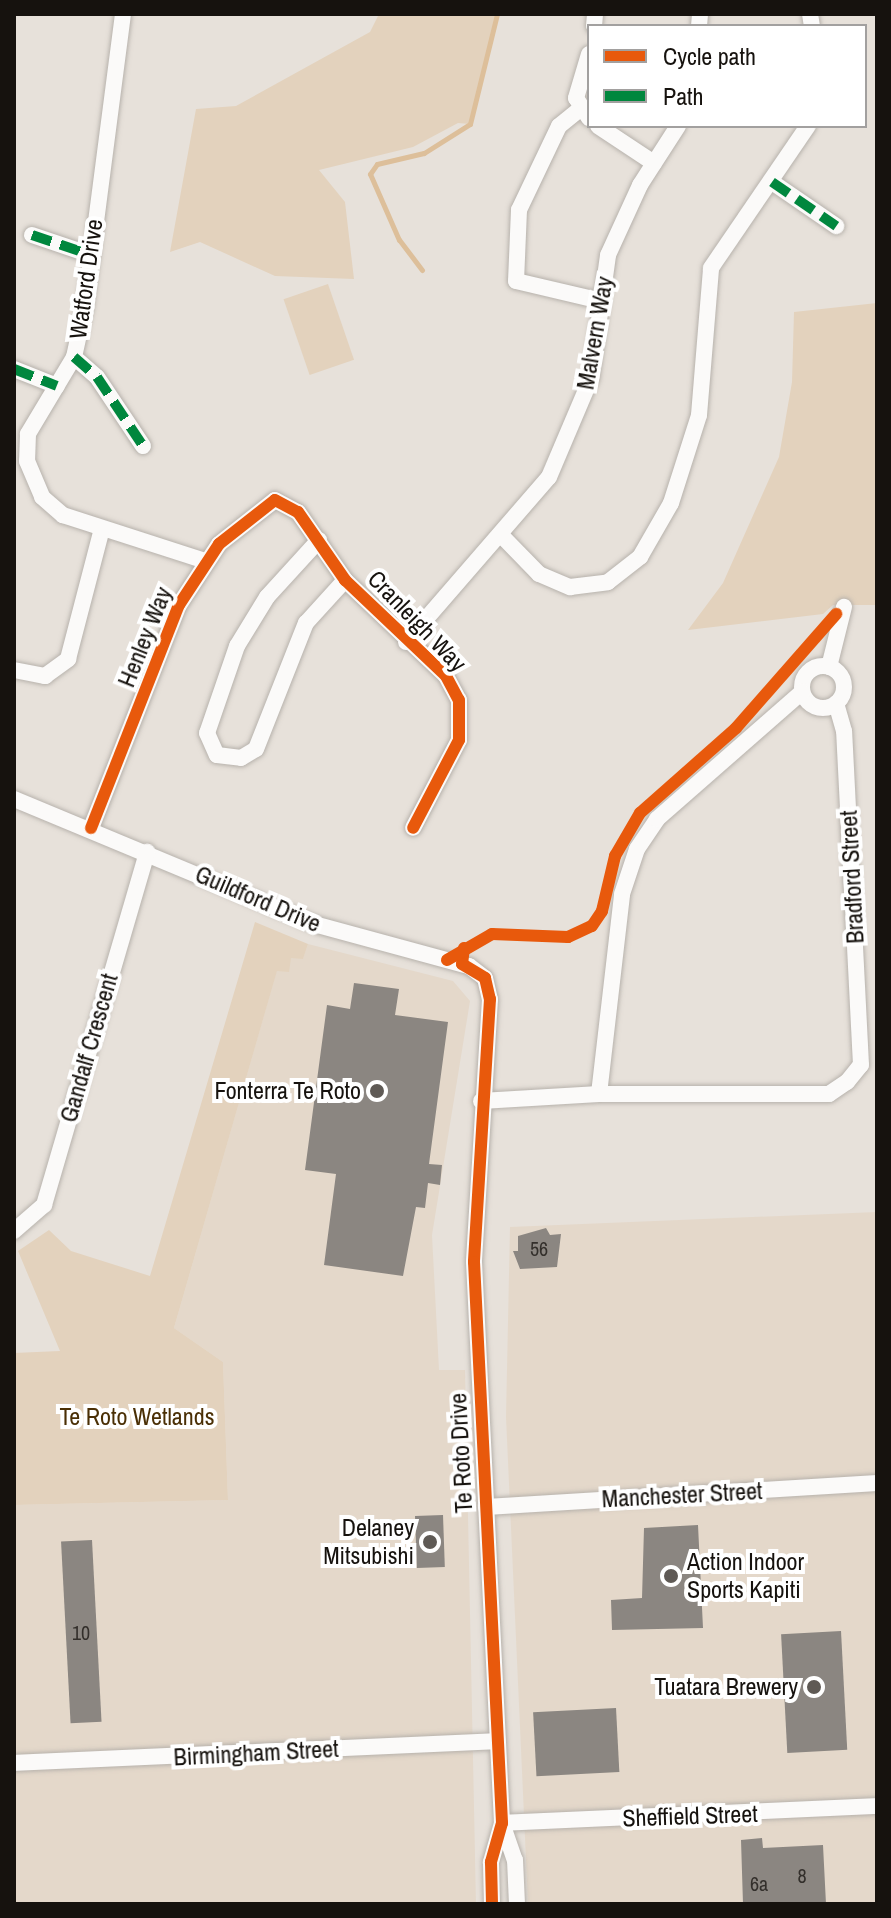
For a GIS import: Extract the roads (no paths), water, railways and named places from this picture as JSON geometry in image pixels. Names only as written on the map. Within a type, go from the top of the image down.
[{"type":"street","name":"Watford Drive","points":[[123,14],[91,255],[74,357],[28,434],[21,462],[42,497],[101,532],[205,561]]},
{"type":"street","points":[[587,61],[576,98],[585,113],[559,126],[519,210],[516,281],[601,301]]},
{"type":"street","points":[[601,128],[654,163]]},
{"type":"street","name":"Malvern Way","points":[[406,642],[549,477],[569,439],[591,378],[608,255],[654,163],[677,128]]},
{"type":"street","points":[[500,534],[539,574],[570,587],[608,582],[640,557],[671,503],[699,415],[711,268],[807,128]]},
{"type":"street","points":[[772,182],[836,226]]},
{"type":"street","points":[[32,235],[91,255]]},
{"type":"street","points":[[74,357],[97,377],[143,446]]},
{"type":"street","points":[[14,369],[57,386]]},
{"type":"street","name":"Cranleigh Way","points":[[286,503],[319,540],[345,580],[406,642],[446,676],[459,700],[459,740],[413,828]]},
{"type":"street","name":"Henley Way","points":[[91,828],[168,628],[205,561],[267,504],[286,503]]},
{"type":"street","points":[[14,670],[45,676],[68,659],[101,532]]},
{"type":"street","points":[[319,540],[267,597],[237,646],[207,733],[217,755],[241,758],[256,749],[306,623],[345,580]]},
{"type":"street","name":"Bradford Street","points":[[481,1101],[599,1094],[829,1094],[861,1065],[844,731],[836,703],[844,684],[829,667],[844,607]]},
{"type":"street","points":[[599,1094],[622,894],[637,849],[657,819],[802,692],[808,671],[829,667]]},
{"type":"street","points":[[802,692],[818,707],[836,703]]},
{"type":"street","name":"Guildford Drive","points":[[14,799],[91,828],[314,924],[469,966],[485,978],[490,999]]},
{"type":"street","name":"Gandalf Crescent","points":[[14,1231],[44,1205],[147,852]]},
{"type":"street","name":"Te Roto Drive","points":[[490,999],[481,1101],[474,1262],[502,1823],[515,1860],[517,1904]]},
{"type":"street","name":"Manchester Street","points":[[486,1507],[877,1483]]},
{"type":"street","name":"Birmingham Street","points":[[14,1763],[498,1741]]},
{"type":"street","name":"Sheffield Street","points":[[502,1823],[877,1806]]},
{"type":"street","name":"Te Roto Drive","points":[[492,1904],[491,1862],[502,1823]]},
{"type":"waterway","points":[[422,270],[399,240],[370,174],[377,164],[424,153],[470,124],[497,14]]},
{"type":"place","name":"Fonterra Te Roto","points":[[377,1091]]},
{"type":"place","name":"Delaney Mitsubishi","points":[[430,1542]]},
{"type":"place","name":"Action Indoor Sports Kapiti","points":[[671,1576]]},
{"type":"place","name":"Tuatara Brewery","points":[[814,1687]]},
{"type":"park label","name":"Te Roto Wetlands","points":[[137,1417]]}]
